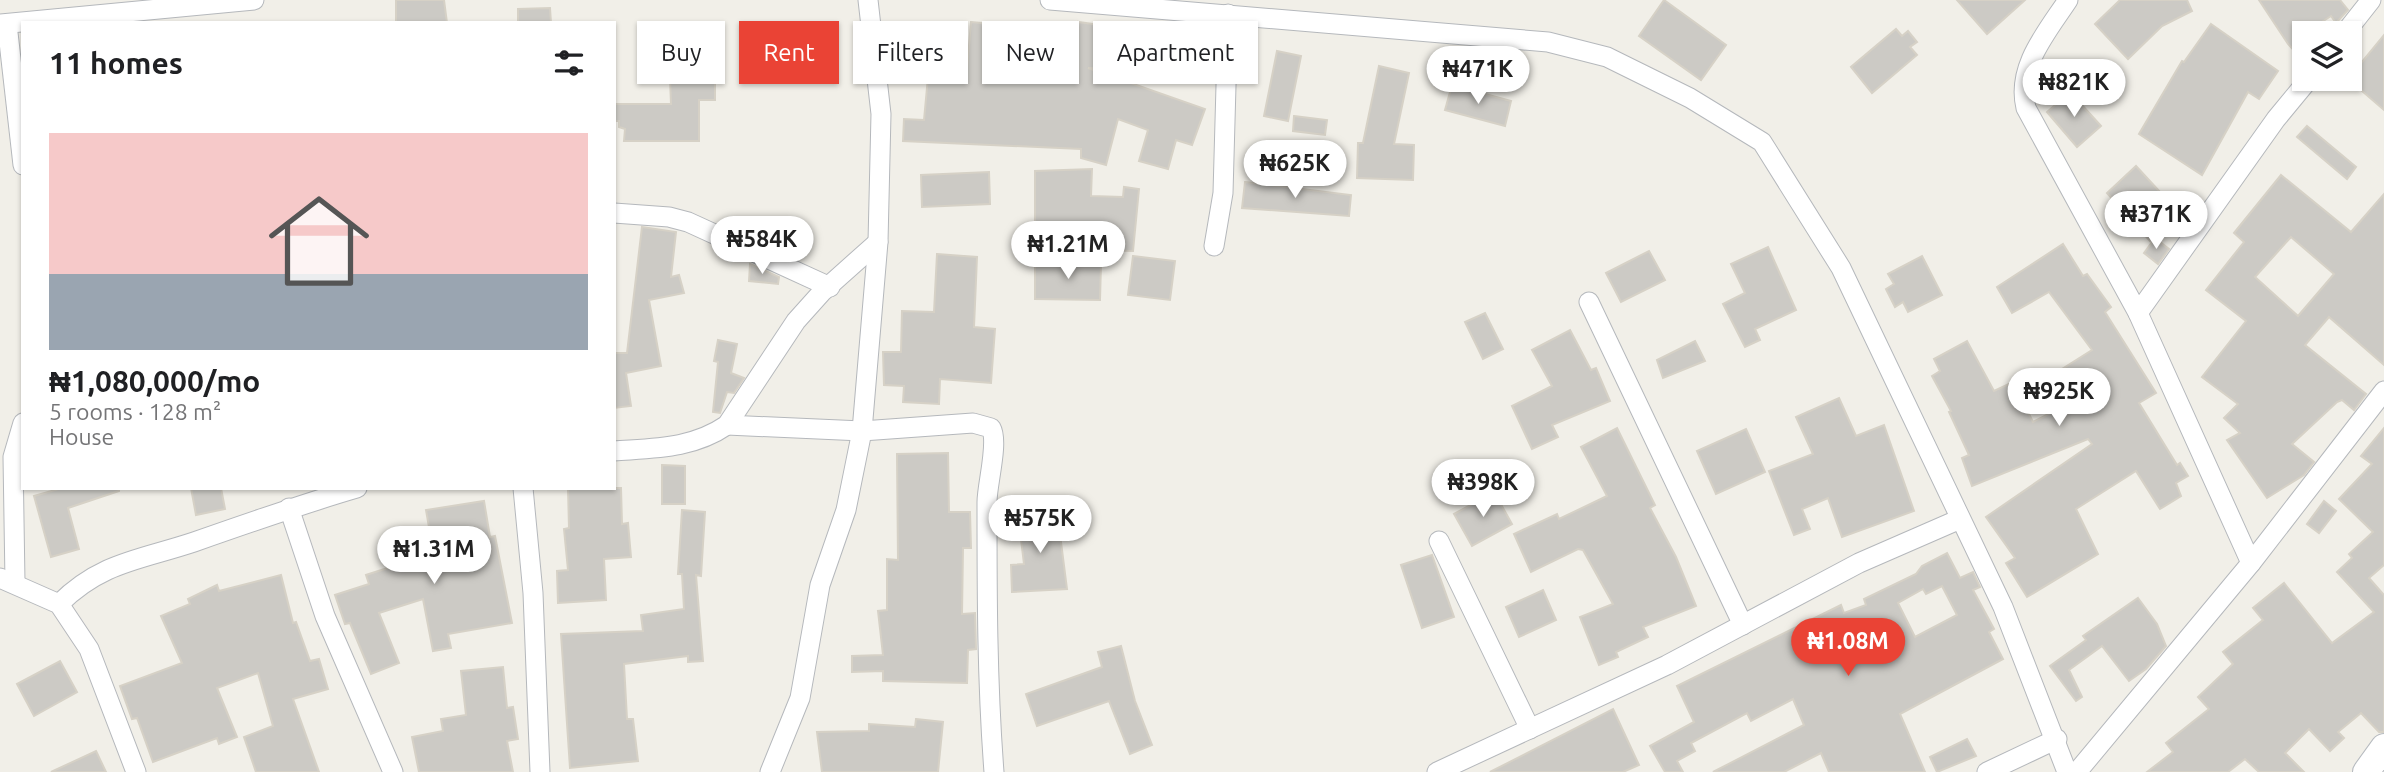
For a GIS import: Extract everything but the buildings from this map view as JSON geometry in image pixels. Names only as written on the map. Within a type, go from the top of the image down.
[{"type":"street","points":[[32,21],[254,0]]},
{"type":"street","points":[[770,772],[800,698],[820,586],[846,510],[862,431],[878,242],[881,114],[868,0]]},
{"type":"street","points":[[1050,0],[1548,42],[1607,57],[1690,98],[1762,142],[1841,268],[2003,607],[2057,739],[2067,772]]},
{"type":"street","points":[[2068,0],[2033,52],[2026,74],[2025,102],[2037,131],[2138,313],[2251,563]]},
{"type":"street","points":[[2354,21],[2371,0]]},
{"type":"street","points":[[1214,246],[1223,193],[1228,14]]},
{"type":"street","points":[[21,22],[3,24],[21,151]]},
{"type":"street","points":[[2138,313],[2276,118],[2299,91]]},
{"type":"street","points":[[616,213],[669,217],[688,222],[830,287]]},
{"type":"street","points":[[616,451],[681,446],[712,435],[727,425],[796,321],[878,242]]},
{"type":"street","points":[[1589,302],[1743,625]]},
{"type":"street","points":[[2077,772],[2251,563],[2384,391]]},
{"type":"street","points":[[727,425],[862,431],[973,423],[985,425],[994,433],[987,495],[987,678],[994,772]]},
{"type":"street","points":[[21,430],[13,457],[8,580],[59,604],[89,649],[136,772]]},
{"type":"street","points":[[59,604],[80,584],[107,568],[350,490]]},
{"type":"street","points":[[523,490],[533,593],[540,772]]},
{"type":"street","points":[[289,508],[325,616],[393,772]]},
{"type":"street","points":[[1437,772],[1667,665],[1859,564],[1960,519]]},
{"type":"street","points":[[1439,541],[1530,729]]},
{"type":"street","points":[[1987,772],[2057,739]]},
{"type":"street","points":[[2365,772],[2384,747]]}]
